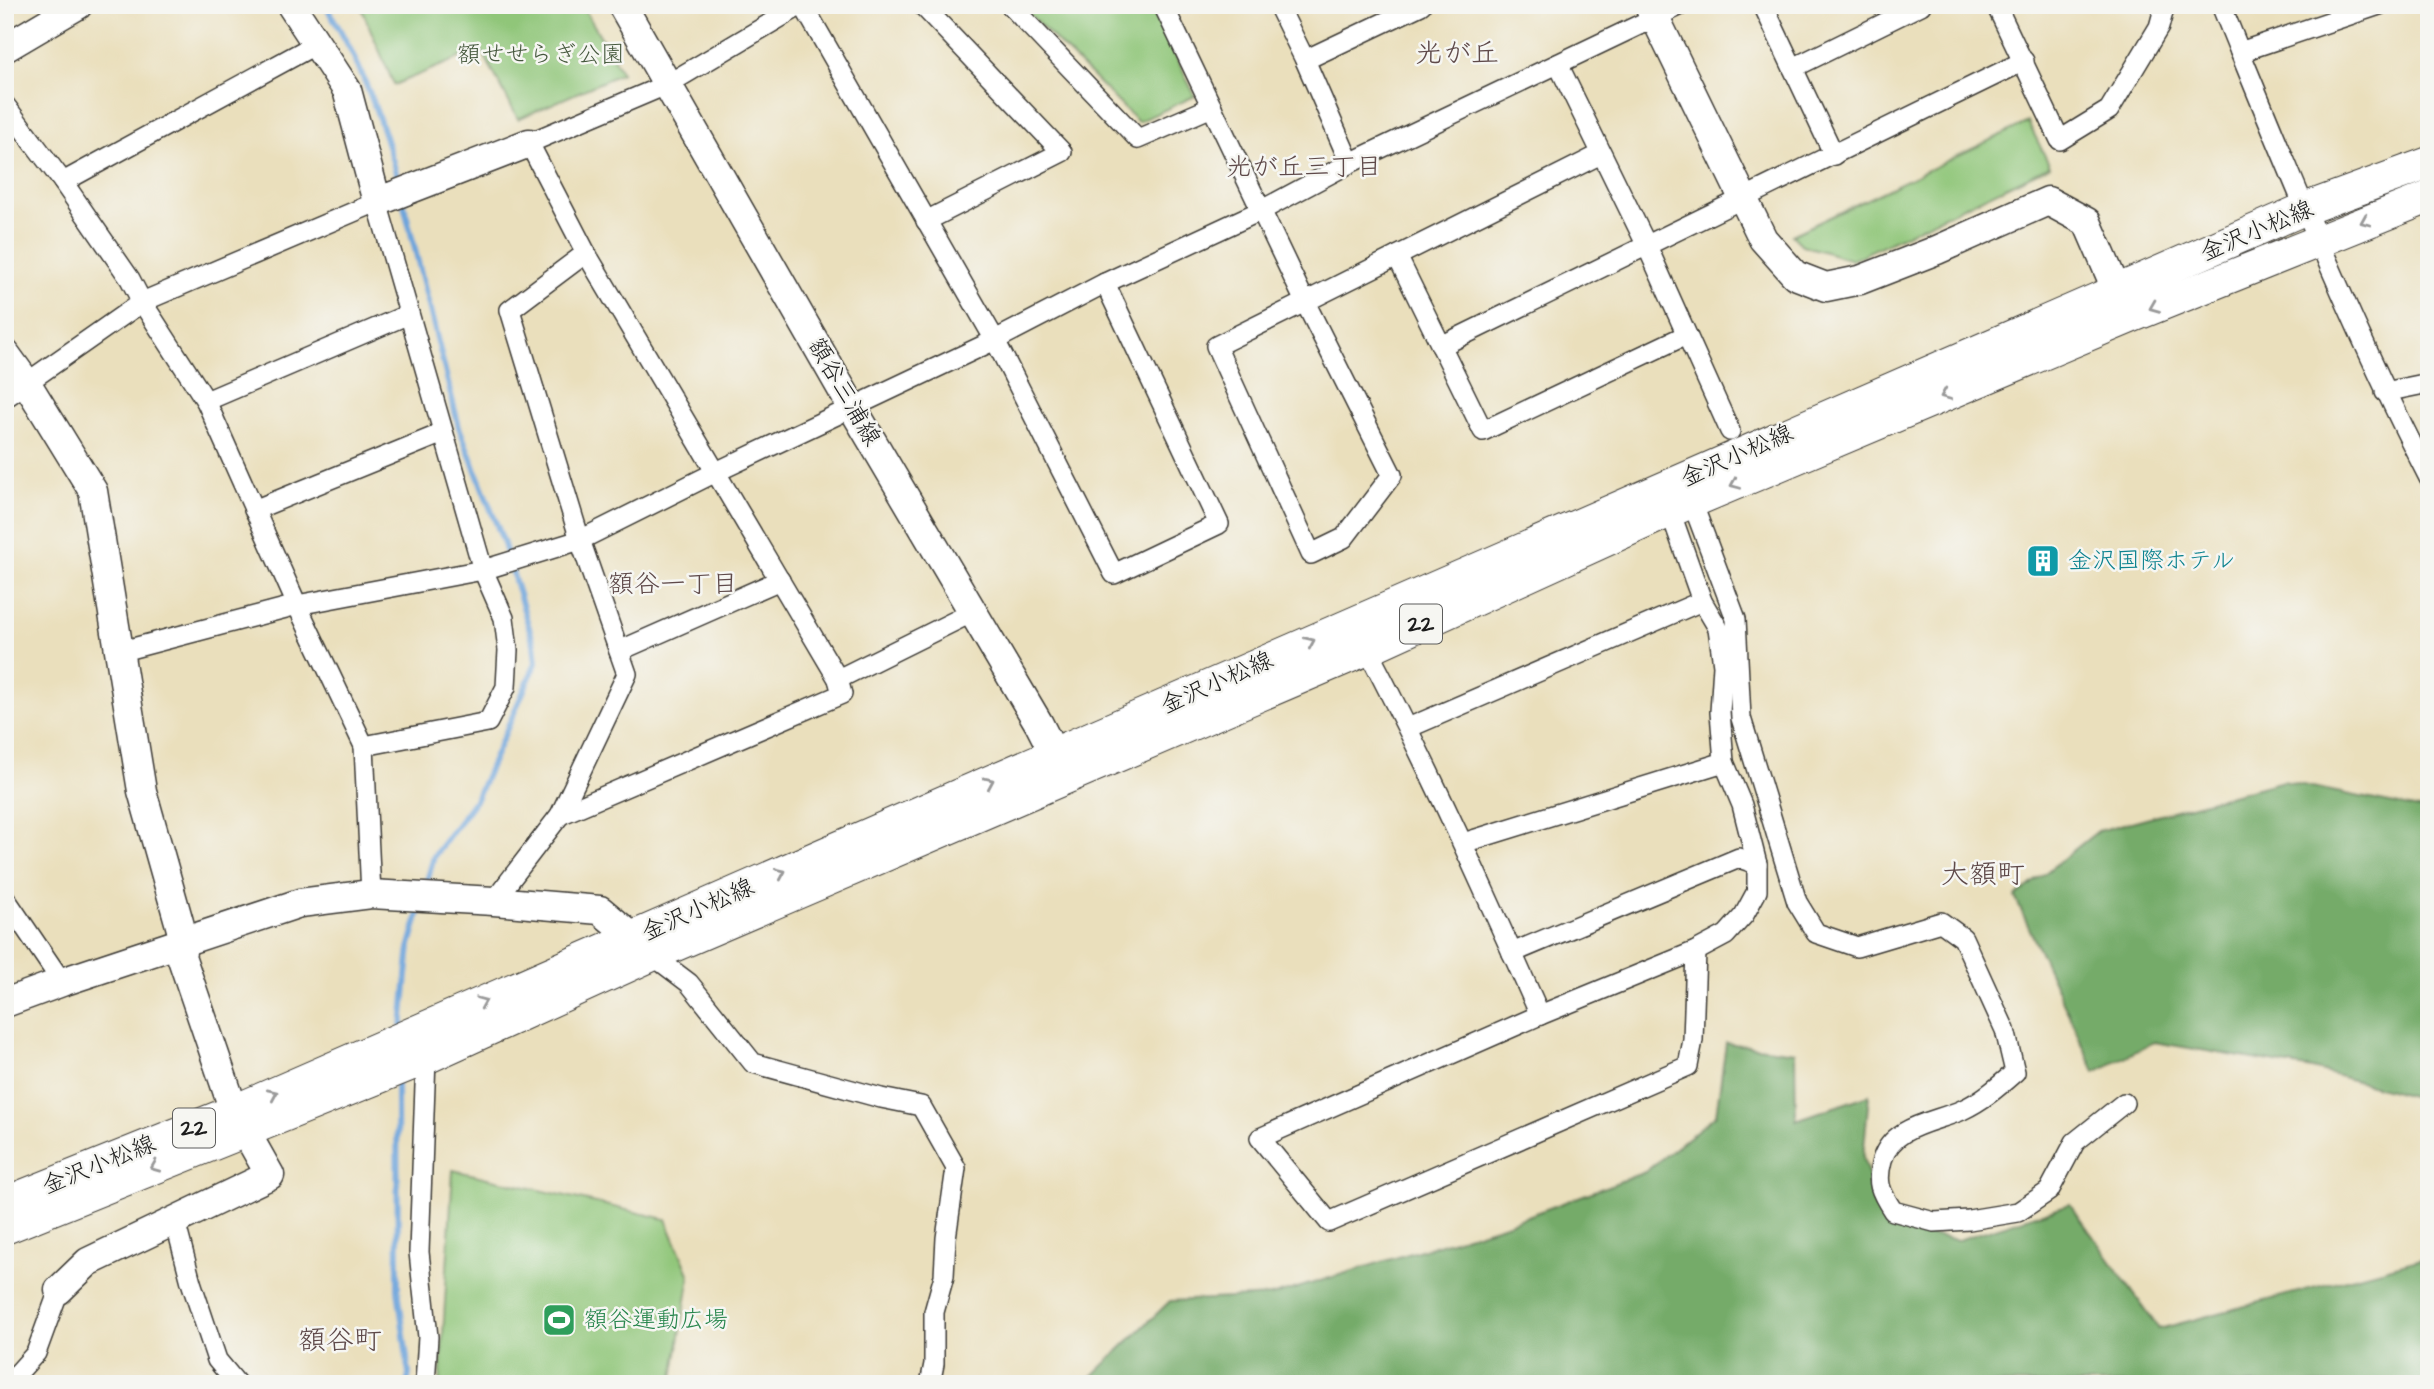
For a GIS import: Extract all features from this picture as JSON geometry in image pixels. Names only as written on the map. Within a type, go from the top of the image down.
[{"type":"main road","name":"金沢小松線","points":[[5,1203],[240,1121],[377,1078],[421,1050],[643,946],[1061,766],[2304,209],[2429,163]]},
{"type":"main road","name":"金沢小松線","points":[[1061,766],[1367,649],[1681,506],[2135,315],[2429,197]]},
{"type":"main road","name":"金沢小松線","points":[[5,1228],[240,1121],[379,1046],[421,1050]]},
{"type":"street","points":[[5,48],[78,5]]},
{"type":"street","points":[[290,5],[347,90],[392,196],[409,314],[443,433],[504,618],[508,650],[506,687],[488,722],[364,746]]},
{"type":"street","name":"額谷三浦線","points":[[622,5],[1061,766]]},
{"type":"street","points":[[15,390],[142,302],[392,196],[668,84],[802,5],[995,340],[1114,574],[1219,524],[1105,283]]},
{"type":"street","points":[[922,5],[1062,152],[926,221]]},
{"type":"street","points":[[1010,5],[1138,139],[1212,107]]},
{"type":"street","points":[[1278,5],[1350,163]]},
{"type":"street","points":[[1305,60],[1420,5]]},
{"type":"street","points":[[118,652],[297,605],[488,568],[580,540],[1558,64],[1652,11],[1681,5]]},
{"type":"street","points":[[1763,5],[1834,155]]},
{"type":"street","points":[[1793,68],[1921,5]]},
{"type":"street","points":[[1996,5],[2060,140],[2109,110],[2158,27],[2165,5]]},
{"type":"street","points":[[2221,5],[2318,241],[2385,392],[2429,478]]},
{"type":"street","points":[[1165,6],[1305,302],[1392,475],[1344,538],[1311,554],[1216,345],[1305,302],[1601,154]]},
{"type":"street","points":[[2240,52],[2370,7]]},
{"type":"street","points":[[1652,11],[1763,239],[1795,275],[1826,287],[1873,275],[2048,201],[2087,222],[2117,291]]},
{"type":"street","points":[[63,182],[318,43]]},
{"type":"street","points":[[1441,346],[2024,61]]},
{"type":"street","points":[[1558,64],[1647,246],[1730,431]]},
{"type":"street","points":[[5,104],[130,279],[206,401],[297,605],[364,746],[381,895]]},
{"type":"street","points":[[528,143],[586,253],[838,679],[842,694],[560,815]]},
{"type":"street","points":[[494,901],[560,815],[627,674],[580,540],[510,310],[586,253]]},
{"type":"street","points":[[1397,256],[1482,431],[1686,335]]},
{"type":"street","points":[[206,401],[409,314]]},
{"type":"street","points":[[5,353],[15,390],[93,491],[142,791],[184,941],[181,956],[240,1121],[270,1175],[88,1262],[59,1290],[36,1353],[8,1384]]},
{"type":"street","points":[[2385,392],[2429,383]]},
{"type":"street","points":[[254,510],[443,433]]},
{"type":"street","points":[[1681,506],[1702,601],[1718,628],[1723,665],[1720,712],[1724,762],[1742,805],[1757,864],[1756,891],[1744,915],[1726,935],[1696,951],[1540,1015],[1260,1138],[1329,1223],[1688,1066],[1693,1040],[1696,951]]},
{"type":"street","points":[[1681,506],[1736,619],[1741,719],[1797,902],[1816,933],[1857,947],[1941,922],[1964,938],[2005,1030],[2015,1072],[1991,1093],[1962,1110],[1913,1126],[1886,1147],[1878,1176],[1882,1194],[1892,1210],[1934,1222],[2018,1213],[2049,1191],[2076,1142],[2124,1103]]},
{"type":"street","points":[[619,651],[780,580]]},
{"type":"street","points":[[1408,728],[1702,601]]},
{"type":"street","points":[[838,679],[973,612]]},
{"type":"street","points":[[1367,649],[1463,843],[1540,1015]]},
{"type":"street","points":[[1463,843],[1724,762]]},
{"type":"street","points":[[1512,953],[1739,858],[1757,864]]},
{"type":"street","points":[[5,1003],[300,904],[381,895],[600,910],[689,983],[753,1063],[881,1098],[921,1106],[956,1168],[946,1238],[944,1276],[934,1312],[934,1364],[930,1384]]},
{"type":"street","points":[[7,905],[62,982]]},
{"type":"street","points":[[421,1050],[419,1252],[428,1337],[425,1384]]},
{"type":"street","points":[[175,1221],[191,1282],[217,1360],[237,1384]]},
{"type":"green space","name":"額せせらぎ公園","points":[[360,5],[582,5],[622,73],[518,119],[481,49],[394,85]]},
{"type":"green space","points":[[1020,5],[1151,5],[1195,96],[1138,122]]},
{"type":"green space","points":[[2028,122],[2050,166],[1852,260],[1802,245],[1792,235]]},
{"type":"green space","points":[[2283,781],[2429,811],[2429,1101],[2312,1069],[2154,1042],[2095,1072],[2015,897],[2098,831]]},
{"type":"green space","points":[[1726,1043],[1795,1052],[1796,1120],[1869,1095],[1863,1158],[1886,1227],[1958,1240],[2070,1204],[2159,1329],[2429,1257],[2429,1384],[1084,1384],[1170,1301],[1271,1296],[1509,1223],[1645,1172],[1716,1115]]},
{"type":"green space","points":[[453,1170],[666,1219],[690,1276],[672,1384],[440,1384]]},
{"type":"waterway","points":[[325,5],[350,48],[370,93],[400,187]]},
{"type":"waterway","points":[[403,201],[459,427],[503,541],[534,644],[536,663],[476,799],[434,856],[425,888]]},
{"type":"waterway","points":[[402,1026],[410,945],[421,906]]},
{"type":"waterway","points":[[397,1082],[398,1289],[409,1374],[407,1384]]},
{"type":"place","name":"金沢国際ホテル","points":[[2043,561]]},
{"type":"place","name":"額谷運動広場","points":[[559,1320]]},
{"type":"district","name":"光が丘","points":[[1457,53]]},
{"type":"district","name":"光が丘三丁目","points":[[1304,167]]},
{"type":"district","name":"額谷一丁目","points":[[673,584]]},
{"type":"district","name":"大額町","points":[[1983,874]]},
{"type":"district","name":"額谷町","points":[[340,1340]]}]
